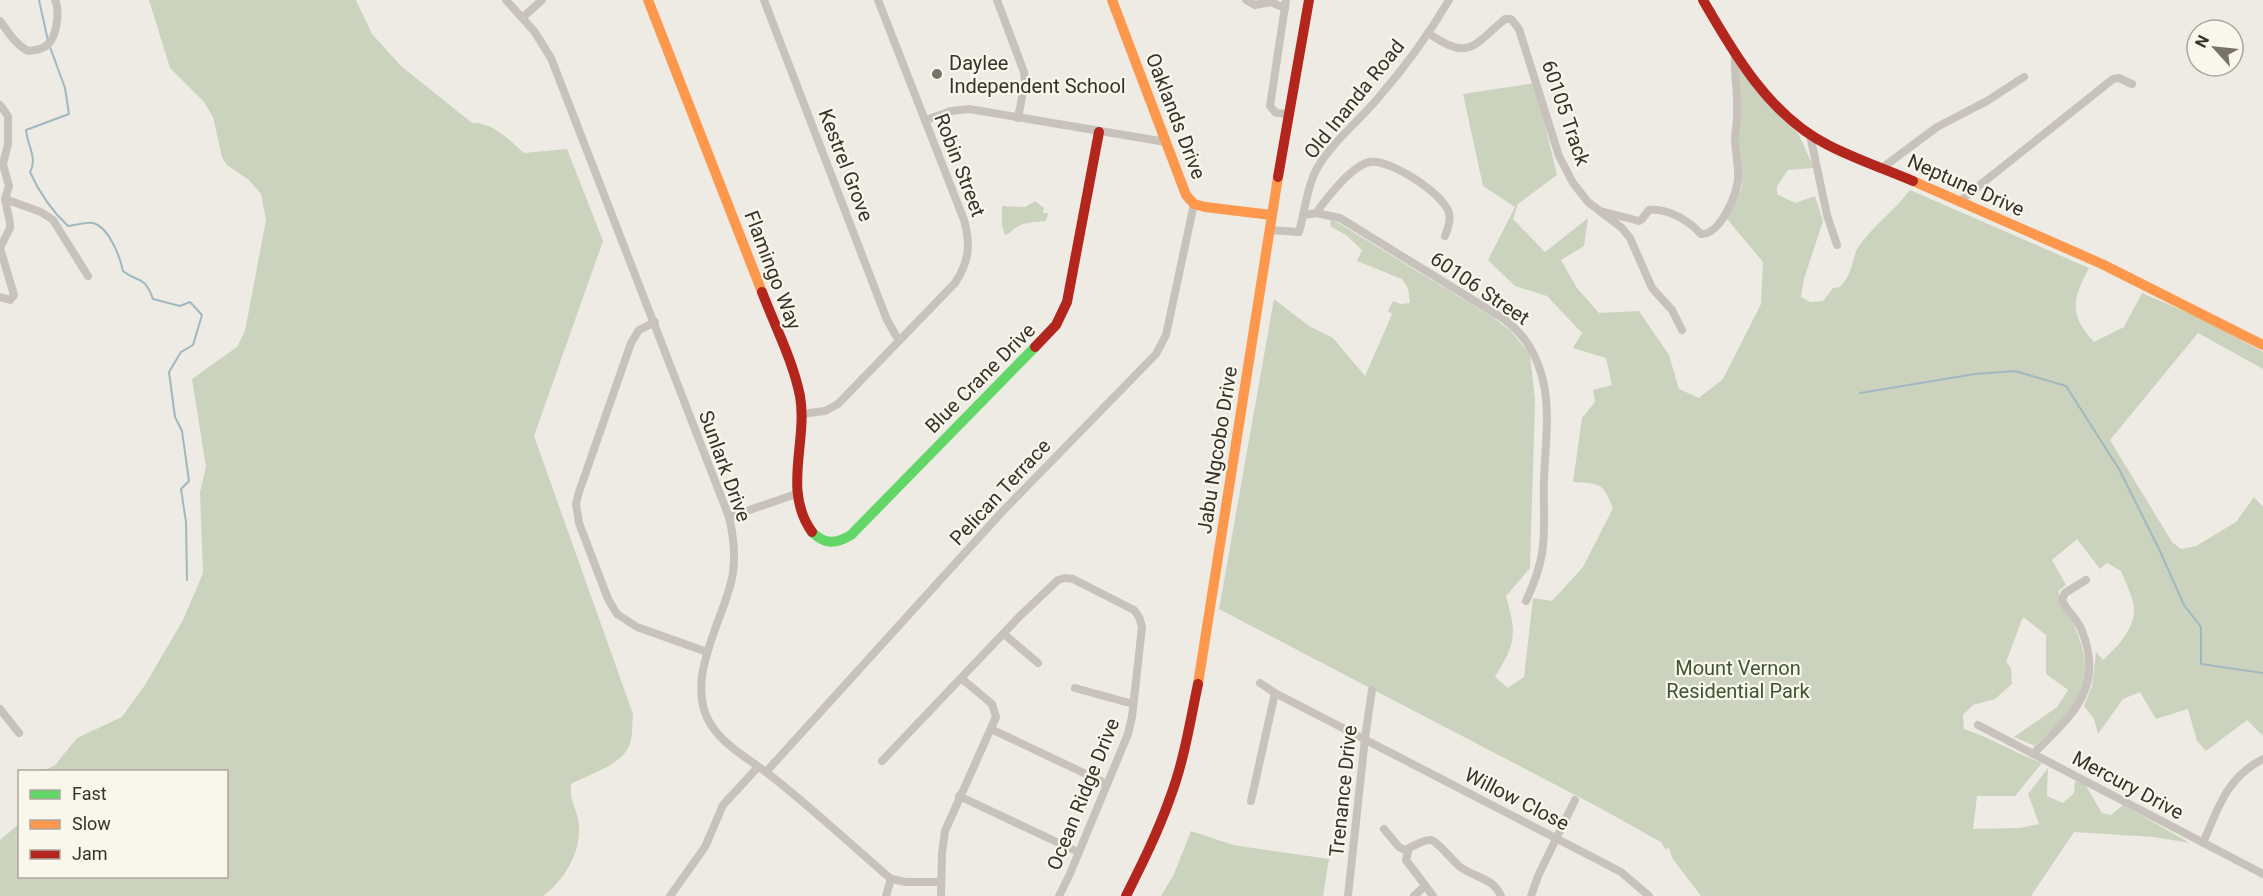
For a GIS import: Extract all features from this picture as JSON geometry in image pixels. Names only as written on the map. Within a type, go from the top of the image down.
[{"type":"street","points":[[0,21],[22,48],[28,51],[43,47],[51,41],[58,20],[55,0]]},
{"type":"street","name":"Sunlark Drive","points":[[506,0],[524,17],[544,45],[555,67],[729,517],[735,547],[734,578],[707,652],[701,686],[706,714],[711,725],[724,740],[766,772],[891,879]]},
{"type":"street","points":[[524,17],[542,0]]},
{"type":"street","name":"Flamingo Way","points":[[648,0],[792,369],[800,398],[801,414],[795,473],[796,494]]},
{"type":"street","name":"Kestrel Grove","points":[[764,0],[887,320],[899,341]]},
{"type":"street","name":"Robin Street","points":[[801,414],[833,408],[955,283],[963,272],[969,250],[964,220],[878,0]]},
{"type":"street","points":[[997,0],[1024,72],[1025,82],[1018,118]]},
{"type":"street","name":"Oaklands Drive","points":[[1112,0],[1186,195],[1194,204],[1270,215]]},
{"type":"street","points":[[1246,0],[1255,5],[1265,1],[1285,4],[1270,106],[1276,113],[1289,114]]},
{"type":"street","name":"Jabu Ngcobo Drive","points":[[1126,896],[1152,844],[1187,740],[1235,456],[1270,215],[1309,0]]},
{"type":"street","name":"Old Inanda Road","points":[[1304,215],[1307,192],[1322,161],[1379,97],[1428,33],[1449,0]]},
{"type":"street","name":"Neptune Drive","points":[[1703,0],[1735,53],[1775,104],[1797,126],[1810,135],[1827,145],[2072,250],[2263,345]]},
{"type":"street","name":"60105 Track","points":[[1428,33],[1445,45],[1462,50],[1473,46],[1505,19],[1511,19],[1519,29],[1559,156],[1588,202],[1622,228],[1630,238],[1652,288],[1672,310],[1682,330]]},
{"type":"street","points":[[1600,211],[1639,221],[1649,210],[1661,210],[1672,213],[1701,234],[1709,233],[1717,225],[1735,197],[1738,178],[1735,53]]},
{"type":"street","points":[[1882,168],[1937,127],[1987,101],[2024,77]]},
{"type":"street","points":[[1960,201],[2113,80],[2118,78],[2132,84]]},
{"type":"street","points":[[0,105],[8,116],[9,133],[3,164],[9,186],[5,199],[10,223],[10,228],[0,248],[14,296],[10,300],[0,297]]},
{"type":"street","points":[[926,120],[959,109],[1166,142]]},
{"type":"street","name":"Blue Crane Drive","points":[[796,494],[804,519],[815,536],[828,543],[841,542],[1050,333],[1067,302],[1099,132]]},
{"type":"street","points":[[1810,135],[1827,215],[1837,245]]},
{"type":"street","points":[[1316,213],[1341,183],[1363,165],[1371,162],[1379,163],[1418,179],[1445,204],[1450,214],[1445,236]]},
{"type":"street","points":[[5,199],[41,212],[53,220],[88,276]]},
{"type":"street","name":"Pelican Terrace","points":[[766,772],[1001,513],[1156,354],[1166,335],[1194,204]]},
{"type":"street","name":"60106 Street","points":[[1304,215],[1316,213],[1340,218],[1359,229],[1504,319],[1516,328],[1530,346],[1541,372],[1546,414],[1546,442],[1542,553],[1535,582],[1526,601]]},
{"type":"street","points":[[1269,230],[1299,232],[1304,215]]},
{"type":"street","points":[[655,322],[639,330],[631,343],[578,495],[576,513],[604,589],[616,614],[638,627],[707,652]]},
{"type":"street","points":[[729,517],[796,494]]},
{"type":"street","name":"Ocean Ridge Drive","points":[[882,760],[1049,587],[1065,578],[1073,579],[1134,610],[1142,627],[1128,734],[1059,896]]},
{"type":"street","points":[[2033,754],[2076,709],[2090,679],[2090,657],[2082,630],[2062,600],[2065,593],[2086,580]]},
{"type":"street","points":[[1004,634],[1038,663]]},
{"type":"street","points":[[941,896],[943,839],[959,796],[996,717],[992,704],[961,678]]},
{"type":"street","name":"Willow Close","points":[[1260,683],[1275,693],[1621,872],[1648,896]]},
{"type":"street","name":"Ocean Ridge Drive","points":[[1075,688],[1133,704]]},
{"type":"street","name":"Trenance Drive","points":[[1348,896],[1372,690]]},
{"type":"street","points":[[1251,801],[1275,693]]},
{"type":"street","points":[[0,709],[19,734]]},
{"type":"street","name":"Mercury Drive","points":[[1978,726],[2263,874]]},
{"type":"street","points":[[991,729],[1107,784]]},
{"type":"street","points":[[2203,843],[2236,777],[2248,766],[2263,759]]},
{"type":"street","points":[[670,896],[705,848],[723,805],[758,767]]},
{"type":"street","points":[[959,796],[1078,852]]},
{"type":"street","points":[[1531,896],[1538,876],[1575,800]]},
{"type":"street","points":[[1384,829],[1399,847],[1407,851]]},
{"type":"street","points":[[1433,896],[1406,860],[1409,848],[1434,840],[1464,869],[1493,884],[1501,896]]},
{"type":"street","points":[[886,896],[891,879],[906,882],[941,882]]},
{"type":"street","points":[[1414,896],[1425,886]]},
{"type":"green space","points":[[149,0],[356,0],[372,34],[401,66],[472,123],[480,123],[494,129],[524,153],[567,149],[603,241],[534,436],[633,714],[630,743],[621,757],[605,768],[571,784],[571,797],[577,815],[579,838],[566,871],[543,896],[0,896],[0,840],[18,825],[18,878],[228,878],[228,770],[45,770],[55,765],[77,738],[122,717],[145,685],[183,620],[203,573],[200,492],[206,467],[192,379],[237,347],[245,331],[266,220],[261,194],[249,180],[227,165],[222,157],[213,117],[204,102],[170,68]]},
{"type":"green space","name":"Mount Vernon Residential Park","points":[[1737,66],[1798,133],[1814,168],[1788,170],[1777,186],[1777,194],[1795,203],[1815,196],[1823,221],[1804,279],[1801,297],[1810,302],[1823,301],[1833,288],[1840,287],[1845,282],[1859,246],[1910,190],[2089,268],[2079,289],[2076,307],[2080,324],[2094,342],[2124,327],[2142,293],[2207,321],[2263,352],[2263,369],[2198,333],[2110,440],[2172,542],[2181,549],[2196,546],[2236,522],[2254,497],[2263,507],[2263,736],[2247,720],[2206,751],[2197,741],[2188,709],[2156,719],[2140,692],[2123,699],[2098,734],[2094,719],[2084,706],[2092,686],[2096,652],[2103,660],[2119,643],[2132,623],[2134,608],[2131,594],[2121,571],[2107,563],[2100,569],[2077,539],[2052,560],[2066,585],[2058,591],[2077,633],[2085,662],[2085,677],[2074,705],[2035,746],[2014,737],[2057,707],[2068,690],[2046,674],[2046,635],[2023,617],[2006,662],[2011,668],[2012,684],[1995,699],[1973,705],[1963,715],[1964,729],[2042,763],[2015,796],[1977,796],[1973,829],[2020,828],[2039,824],[2028,794],[2048,768],[2047,796],[2063,803],[2074,793],[2075,781],[2085,784],[2102,813],[2111,815],[2123,805],[2190,843],[2153,837],[2074,832],[2031,896],[1701,896],[1672,858],[1669,848],[1665,849],[1661,842],[1219,609],[1274,299],[1309,326],[1333,338],[1365,376],[1392,314],[1388,311],[1393,301],[1401,304],[1410,303],[1408,288],[1402,279],[1357,261],[1362,250],[1346,235],[1331,227],[1330,218],[1491,316],[1511,331],[1530,354],[1535,401],[1530,568],[1506,596],[1513,630],[1511,647],[1495,677],[1508,688],[1524,677],[1533,598],[1552,601],[1583,567],[1613,508],[1603,488],[1595,484],[1573,482],[1582,418],[1595,402],[1593,390],[1612,385],[1606,358],[1573,348],[1582,333],[1547,296],[1515,286],[1488,260],[1515,207],[1483,186],[1463,94],[1535,83],[1557,175],[1518,204],[1513,219],[1545,252],[1588,218],[1584,246],[1561,260],[1577,288],[1599,313],[1639,311],[1669,355],[1679,389],[1699,398],[1723,379],[1761,304],[1763,262],[1727,219],[1742,187],[1738,135]]},
{"type":"green space","points":[[1035,201],[1044,208],[1043,213],[1048,213],[1046,221],[1023,224],[1005,235],[1002,225],[1002,206],[1025,207]]},
{"type":"green space","points":[[1191,831],[1233,845],[1329,859],[1323,896],[1161,896],[1174,874]]},
{"type":"waterway","points":[[39,0],[48,41]]},
{"type":"waterway","points":[[50,47],[65,88],[69,114],[26,130],[33,157],[30,172],[37,187],[51,208],[68,226],[93,223],[104,230],[116,251],[123,271],[144,283],[153,299],[180,306],[190,302],[202,315],[193,345],[181,352],[169,372],[175,417],[182,431],[189,481],[181,489],[186,522],[187,580]]},
{"type":"waterway","points":[[1860,393],[1975,374],[2015,371],[2066,386],[2119,469],[2184,605],[2201,627],[2201,664],[2263,673]]},
{"type":"traffic: fast","points":[[812,532],[821,539],[831,542],[851,535],[1035,347]]},
{"type":"traffic: slow","points":[[648,0],[762,292]]},
{"type":"traffic: slow","points":[[1112,0],[1186,195],[1194,204],[1205,207],[1271,215]]},
{"type":"traffic: slow","points":[[1198,684],[1278,177]]},
{"type":"traffic: slow","points":[[1913,181],[2102,264],[2263,345]]},
{"type":"traffic: jam","points":[[1278,177],[1309,0]]},
{"type":"traffic: jam","points":[[1703,0],[1755,82],[1788,118],[1807,133],[1828,145],[1913,181]]},
{"type":"traffic: jam","points":[[1035,347],[1056,325],[1067,302],[1099,132]]},
{"type":"traffic: jam","points":[[762,292],[788,357],[800,396],[802,413],[797,483],[803,516],[812,532]]},
{"type":"traffic: jam","points":[[1126,896],[1155,836],[1175,784],[1198,684]]},
{"type":"place","name":"Daylee Independent School","points":[[937,74]]}]
